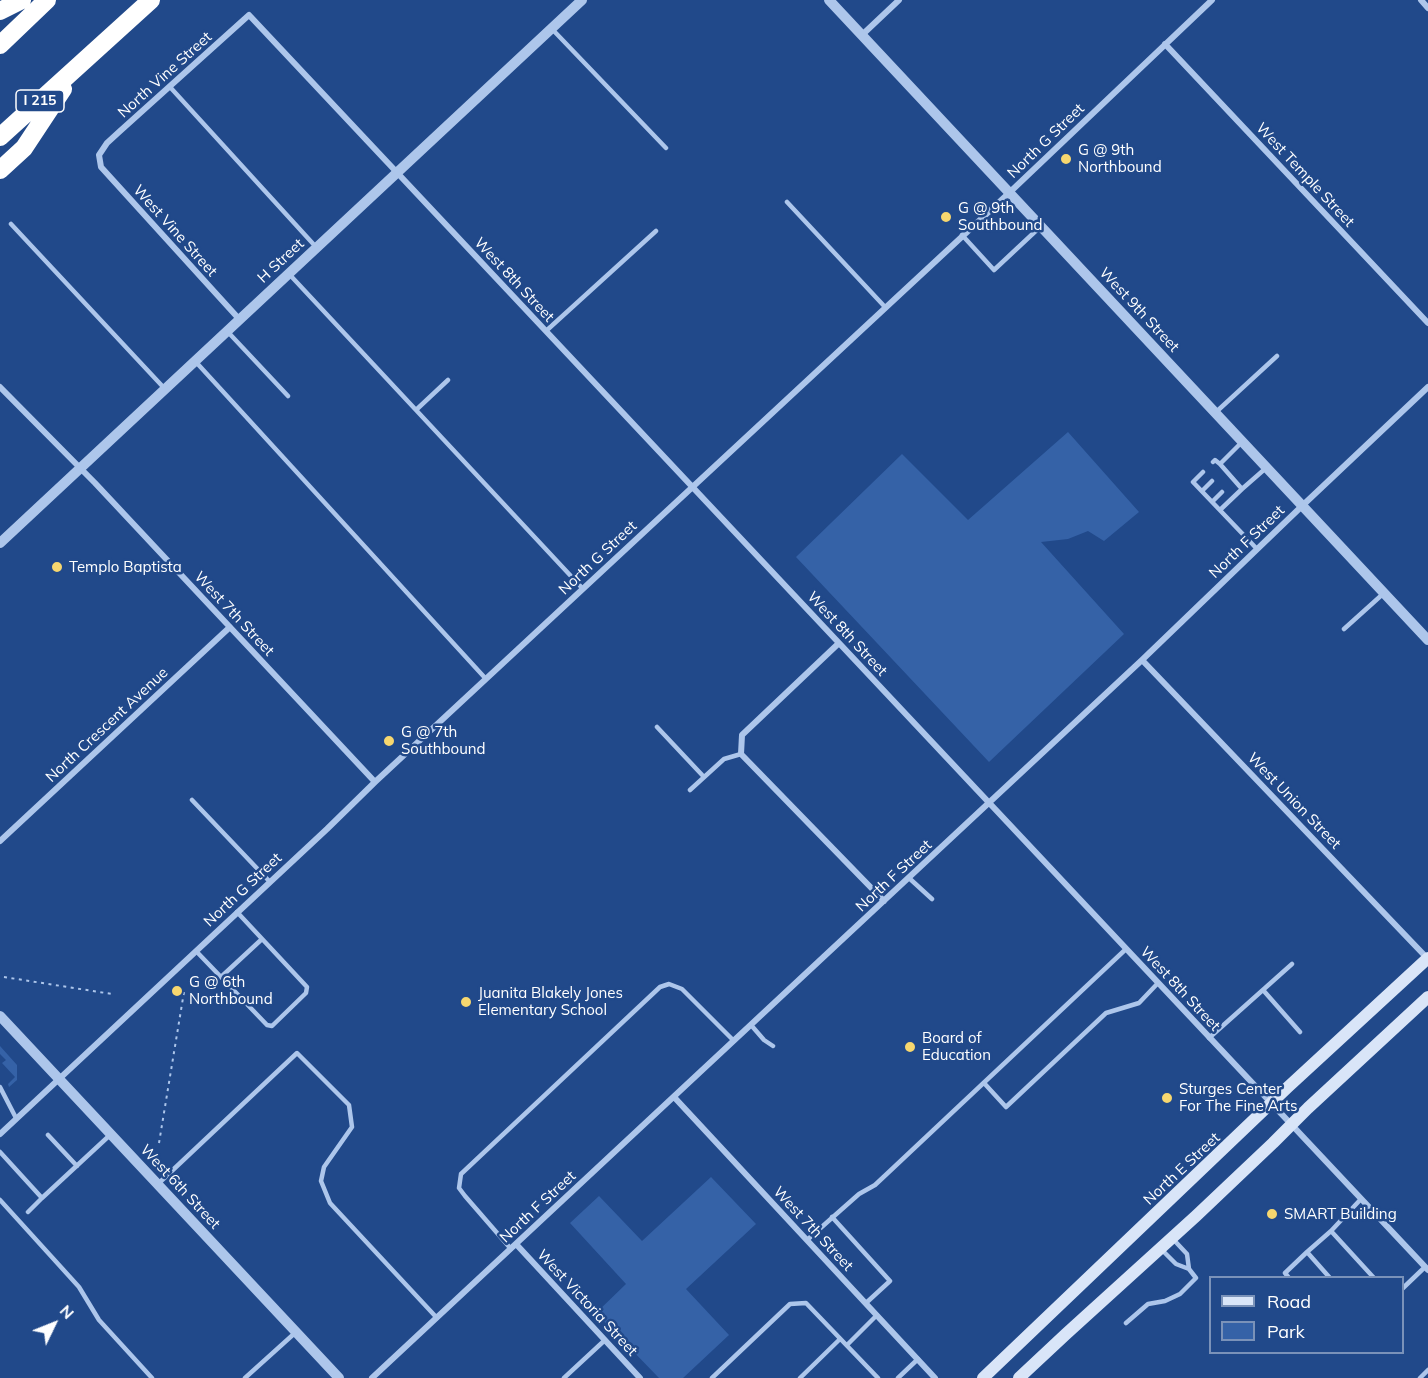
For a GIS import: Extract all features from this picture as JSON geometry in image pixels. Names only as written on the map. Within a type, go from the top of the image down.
[{"type":"highway","points":[[0,11],[22,0]]},
{"type":"highway","points":[[0,45],[47,0]]},
{"type":"highway","name":"I 215","points":[[0,137],[151,0]]},
{"type":"highway","points":[[0,170],[24,148],[79,66]]},
{"type":"main road","name":"North E Street","points":[[983,1378],[1428,958]]},
{"type":"main road","points":[[1019,1378],[1172,1238],[1428,997]]},
{"type":"street","name":"H Street","points":[[0,543],[582,0]]},
{"type":"street","name":"West 9th Street","points":[[829,0],[1428,640]]},
{"type":"street","points":[[862,34],[898,0]]},
{"type":"street","name":"North G Street","points":[[0,1133],[1009,193],[1212,0]]},
{"type":"street","points":[[1421,0],[1428,8]]},
{"type":"street","name":"North Vine Street","points":[[99,155],[107,143],[249,15]]},
{"type":"street","name":"West 8th Street","points":[[249,15],[1427,1269]]},
{"type":"street","name":"West Temple Street","points":[[1165,44],[1428,323]]},
{"type":"street","name":"West Vine Street","points":[[99,155],[101,167],[240,320]]},
{"type":"street","name":"West 7th Street","points":[[0,387],[81,468],[375,782]]},
{"type":"street","name":"North F Street","points":[[372,1378],[1142,660],[1428,387]]},
{"type":"street","name":"North Crescent Avenue","points":[[0,841],[230,627]]},
{"type":"street","points":[[839,643],[742,735],[741,754],[884,901]]},
{"type":"street","name":"West Union Street","points":[[1142,660],[1428,958]]},
{"type":"street","name":"West 6th Street","points":[[0,1016],[339,1378]]},
{"type":"street","name":"West 7th Street","points":[[674,1097],[935,1378]]},
{"type":"street","name":"West Victoria Street","points":[[513,1247],[640,1378]]},
{"type":"lane","points":[[552,29],[666,148]]},
{"type":"lane","points":[[170,87],[317,248]]},
{"type":"lane","points":[[787,202],[885,307]]},
{"type":"lane","points":[[11,224],[165,389]]},
{"type":"lane","points":[[962,236],[994,270],[1040,226]]},
{"type":"lane","points":[[546,332],[656,231]]},
{"type":"lane","points":[[289,274],[583,589]]},
{"type":"lane","points":[[227,332],[288,396]]},
{"type":"lane","points":[[1215,413],[1277,356]]},
{"type":"lane","points":[[195,361],[486,679]]},
{"type":"lane","points":[[416,410],[448,380]]},
{"type":"lane","points":[[1220,464],[1242,442]]},
{"type":"lane","points":[[1213,462],[1215,460],[1220,464],[1223,471],[1242,489]]},
{"type":"lane","points":[[1220,510],[1266,467]]},
{"type":"lane","points":[[1203,472],[1193,482],[1257,549]]},
{"type":"lane","points":[[1202,491],[1212,482]]},
{"type":"lane","points":[[1212,502],[1222,492]]},
{"type":"lane","points":[[1344,629],[1383,593]]},
{"type":"lane","points":[[657,726],[704,777]]},
{"type":"lane","points":[[690,790],[724,759],[741,754]]},
{"type":"lane","points":[[192,800],[270,882]]},
{"type":"lane","points":[[909,878],[932,899]]},
{"type":"lane","points":[[196,951],[267,1025],[272,1026],[306,993],[307,987],[237,912]]},
{"type":"lane","points":[[221,978],[262,939]]},
{"type":"lane","points":[[807,1240],[859,1194],[875,1185],[1126,949]]},
{"type":"lane","points":[[1209,1038],[1292,964]]},
{"type":"lane","points":[[984,1083],[1006,1107],[1106,1013],[1139,1003],[1158,983]]},
{"type":"lane","points":[[513,1247],[459,1188],[461,1174],[660,987],[669,984],[682,989],[734,1041]]},
{"type":"lane","points":[[1263,990],[1300,1032]]},
{"type":"lane","points":[[751,1025],[764,1040],[773,1046]]},
{"type":"lane","points":[[157,1185],[297,1053],[349,1106],[352,1127],[324,1167],[321,1181],[330,1203],[437,1318]]},
{"type":"lane","points":[[0,1086],[16,1118]]},
{"type":"lane","points":[[48,1135],[77,1166]]},
{"type":"lane","points":[[28,1212],[110,1136]]},
{"type":"lane","points":[[0,1152],[42,1198]]},
{"type":"lane","points":[[1287,1276],[1285,1274],[1362,1199]]},
{"type":"lane","points":[[0,1200],[79,1287],[99,1320],[152,1378]]},
{"type":"lane","points":[[832,1217],[890,1281],[866,1303]]},
{"type":"lane","points":[[1331,1231],[1372,1276]]},
{"type":"lane","points":[[1126,1323],[1148,1304],[1165,1301],[1180,1294],[1196,1278],[1189,1269],[1186,1254],[1172,1238]]},
{"type":"lane","points":[[1160,1248],[1176,1264],[1189,1269]]},
{"type":"lane","points":[[1307,1252],[1328,1276]]},
{"type":"lane","points":[[1404,1287],[1427,1269]]},
{"type":"lane","points":[[712,1378],[790,1304],[806,1303],[878,1378]]},
{"type":"lane","points":[[847,1345],[877,1315]]},
{"type":"lane","points":[[245,1378],[296,1332]]},
{"type":"lane","points":[[800,1378],[840,1339]]},
{"type":"lane","points":[[564,1378],[604,1340]]},
{"type":"lane","points":[[898,1378],[918,1359]]},
{"type":"lane","points":[[1420,1378],[1428,1370]]},
{"type":"path","points":[[4,976],[112,994]]},
{"type":"path","points":[[159,1143],[184,992]]},
{"type":"green space","points":[[1068,432],[1139,512],[1104,541],[1088,531],[1068,539],[1041,542],[1124,634],[989,762],[796,557],[902,454],[968,520]]},
{"type":"green space","points":[[0,1046],[17,1065],[17,1080],[9,1087],[8,1084],[15,1077],[2,1063],[6,1060],[0,1054]]},
{"type":"green space","points":[[711,1177],[756,1224],[686,1289],[729,1335],[683,1378],[659,1378],[596,1313],[626,1284],[570,1223],[599,1196],[642,1241]]},
{"type":"place","name":"G @ 9th Northbound","points":[[1066,159]]},
{"type":"place","name":"G @ 9th Southbound","points":[[946,217]]},
{"type":"place","name":"Templo Baptista","points":[[57,567]]},
{"type":"place","name":"G @ 7th Southbound","points":[[389,741]]},
{"type":"place","name":"G @ 6th Northbound","points":[[177,991]]},
{"type":"place","name":"Juanita Blakely Jones Elementary School","points":[[466,1002]]},
{"type":"place","name":"Board of Education","points":[[910,1047]]},
{"type":"place","name":"Sturges Center For The Fine Arts","points":[[1167,1098]]},
{"type":"place","name":"SMART Building","points":[[1272,1214]]}]
